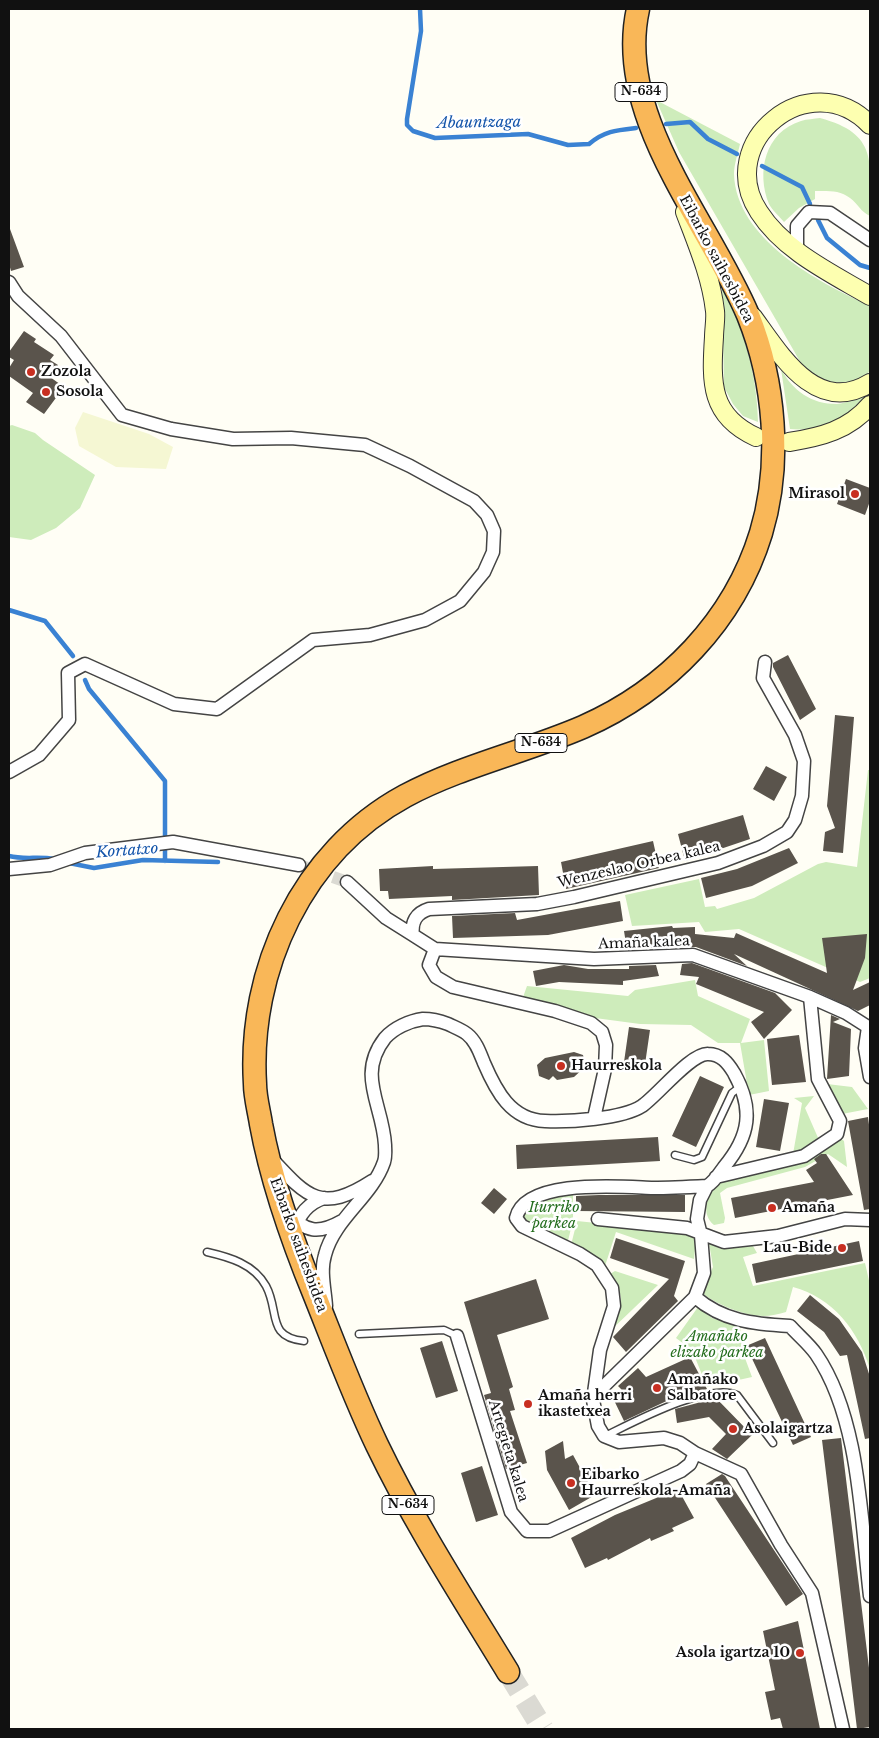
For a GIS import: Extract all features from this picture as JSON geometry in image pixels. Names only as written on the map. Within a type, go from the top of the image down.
[{"type":"highway","name":"Eibarko saihesbidea","points":[[508,1672],[412,1513],[377,1444],[295,1246],[276,1192],[266,1152],[254,1087],[255,1039],[259,1001],[283,927],[296,901],[344,841],[403,797],[469,769],[585,726],[641,694],[667,676],[694,650],[714,625],[742,581],[762,531],[768,501],[772,444],[767,378],[758,344],[739,297],[670,172],[652,130],[638,82],[634,38],[638,9]]},
{"type":"street","points":[[870,125],[850,111],[833,104],[814,102],[797,105],[767,124],[750,156],[748,172],[750,192],[758,211],[776,233],[797,252],[870,296]]},
{"type":"street","points":[[670,172],[711,282],[716,313],[713,380],[716,399],[726,417],[741,430],[756,437]]},
{"type":"street","points":[[797,252],[797,226],[809,212],[830,213],[870,240]]},
{"type":"street","points":[[9,282],[18,296],[61,336],[122,415],[171,429],[234,439],[291,438],[365,446],[410,466],[474,501],[487,515],[494,531],[493,552],[484,572],[460,601],[425,620],[370,635],[313,640],[217,709],[174,704],[85,664],[68,673],[69,720],[39,755],[9,772]]},
{"type":"street","points":[[739,297],[788,366],[802,378],[834,392],[845,393],[870,383]]},
{"type":"street","points":[[789,442],[812,438],[845,427],[870,405]]},
{"type":"street","name":"Wenzeslao Orbea kalea","points":[[413,935],[412,926],[415,918],[429,909],[537,904],[582,895],[718,863],[763,846],[787,832],[795,820],[802,796],[804,761],[795,735],[763,678],[765,662]]},
{"type":"street","points":[[9,869],[50,865],[78,856],[174,842],[298,865]]},
{"type":"street","points":[[347,882],[386,918],[434,949],[430,965],[436,977],[453,987],[556,1011],[591,1023],[602,1032],[606,1045],[605,1069],[594,1118]]},
{"type":"street","name":"Amaña kalea","points":[[434,949],[594,959],[693,955],[810,997],[846,1013],[869,1027]]},
{"type":"street","points":[[716,1177],[804,1156],[837,1134],[840,1121],[818,1079],[810,997]]},
{"type":"street","points":[[328,1327],[324,1257],[330,1241],[378,1177],[385,1158],[384,1133],[372,1084],[372,1065],[378,1047],[390,1032],[408,1023],[423,1019],[438,1021],[467,1034],[477,1046],[502,1098],[512,1110],[526,1118],[544,1122],[625,1114],[641,1107],[662,1090],[689,1062],[706,1053],[718,1056],[728,1064],[740,1087],[748,1113],[746,1128],[735,1154],[706,1186],[700,1200],[697,1219],[701,1235],[704,1273],[695,1297],[602,1388],[593,1400]]},
{"type":"street","points":[[869,1027],[866,1048],[870,1078]]},
{"type":"street","points":[[266,1152],[312,1197],[347,1196],[378,1177]]},
{"type":"street","points":[[706,1186],[682,1188],[574,1188],[550,1192],[528,1201],[518,1210],[516,1218],[522,1226],[580,1254],[598,1266],[612,1288],[614,1306],[600,1350],[593,1400],[601,1431],[619,1442],[664,1438],[680,1443],[695,1453],[741,1474],[781,1545],[812,1593],[844,1729]]},
{"type":"street","points":[[276,1192],[297,1223],[307,1229],[321,1230],[332,1227],[346,1218]]},
{"type":"street","points":[[295,1246],[297,1223],[309,1206],[326,1198]]},
{"type":"street","points":[[598,1219],[687,1228],[701,1235],[724,1242],[778,1236],[845,1219],[870,1220]]},
{"type":"street","points":[[695,1297],[711,1311],[752,1324],[790,1326],[816,1354],[834,1386],[850,1436],[870,1596]]},
{"type":"street","name":"Artegieta kalea","points":[[457,1336],[511,1512],[527,1531],[550,1531],[681,1471],[690,1464],[695,1453]]},
{"type":"lane","points":[[675,1155],[689,1160],[702,1158],[732,1092],[740,1087]]},
{"type":"lane","points":[[207,1252],[232,1257],[254,1271],[266,1285],[279,1331],[289,1339],[304,1341]]},
{"type":"lane","points":[[359,1334],[444,1330],[457,1336]]},
{"type":"lane","points":[[601,1431],[645,1417],[698,1396],[719,1391],[738,1395],[773,1443]]},
{"type":"green space","points":[[656,100],[740,144],[734,174],[738,197],[749,219],[764,238],[805,271],[870,306],[870,371],[863,377],[855,381],[838,383],[820,378],[805,368],[679,152]]},
{"type":"green space","points":[[820,118],[853,132],[862,142],[870,165],[870,216],[850,198],[842,194],[815,191],[815,199],[799,208],[784,222],[770,206],[765,192],[763,179],[767,155],[779,134],[789,126],[803,120]]},
{"type":"green space","points":[[722,284],[748,351],[755,385],[758,422],[743,416],[733,404],[724,387]]},
{"type":"green space","points":[[781,369],[797,390],[819,402],[837,404],[868,396],[851,411],[833,422],[813,428],[790,429]]},
{"type":"green space","points":[[83,412],[149,434],[173,447],[166,469],[116,467],[79,446],[75,428]]},
{"type":"green space","points":[[12,425],[35,433],[95,475],[80,508],[56,528],[31,540],[9,537],[9,426]]},
{"type":"green space","points":[[868,770],[870,770],[870,978],[860,982],[739,929],[705,932],[699,922],[632,926],[625,895],[699,879],[705,907],[715,906],[717,909],[754,898],[818,864],[826,862],[857,867]]},
{"type":"green space","points":[[695,980],[698,996],[750,1019],[741,1043],[764,1040],[769,1091],[749,1095],[740,1043],[718,1043],[691,1025],[640,1024],[595,1018],[522,1000],[527,986],[628,996],[635,990]]},
{"type":"green space","points":[[827,1084],[852,1087],[868,1109],[842,1114]]},
{"type":"green space","points":[[814,1096],[805,1108],[819,1140],[806,1150],[793,1154],[802,1103],[794,1098]]},
{"type":"green space","points":[[839,1137],[844,1141],[847,1167],[828,1154],[805,1167],[727,1188],[720,1193],[725,1218],[724,1223],[714,1225],[710,1221],[706,1206],[713,1186],[718,1186],[721,1181]]},
{"type":"green space","name":"Iturriko parkea","points":[[573,1191],[573,1220],[567,1245],[525,1224],[521,1212],[530,1204]]},
{"type":"green space","points":[[577,1221],[683,1232],[696,1239],[694,1259],[616,1232],[605,1266],[571,1245]]},
{"type":"green space","points":[[709,1243],[721,1249],[753,1246],[757,1253],[743,1257],[753,1286],[865,1263],[870,1285],[870,1369],[859,1341],[842,1318],[832,1307],[807,1292],[793,1287],[786,1312],[763,1316],[747,1314],[730,1308],[714,1301],[701,1292],[713,1267]]},
{"type":"green space","points":[[615,1271],[658,1285],[608,1333],[620,1310],[621,1304],[619,1291],[610,1274]]},
{"type":"green space","name":"Amañako elizako parkea","points":[[698,1307],[712,1318],[740,1326],[742,1350],[752,1377],[707,1387],[692,1350],[676,1338]]},
{"type":"building","points":[[10,229],[24,267],[11,271],[9,264]]},
{"type":"building","name":"Zozola","points":[[24,331],[36,339],[34,342],[54,355],[50,360],[58,365],[50,377],[64,387],[44,414],[26,402],[33,393],[9,376],[9,368],[14,360],[9,357],[9,352]]},
{"type":"building","name":"Mirasol","points":[[846,479],[870,488],[870,501],[865,515],[837,504]]},
{"type":"building","points":[[788,655],[816,709],[800,720],[773,667],[773,663]]},
{"type":"building","points":[[835,715],[854,717],[843,853],[823,851],[825,832],[835,828],[827,806]]},
{"type":"building","points":[[766,766],[787,777],[774,801],[753,789]]},
{"type":"building","points":[[743,815],[750,839],[685,861],[678,834]]},
{"type":"building","points":[[653,841],[659,868],[566,889],[561,862]]},
{"type":"building","points":[[789,848],[798,863],[752,886],[706,898],[701,878],[737,869]]},
{"type":"building","points":[[433,866],[433,869],[538,866],[539,895],[452,900],[452,896],[389,899],[388,891],[380,891],[379,869]]},
{"type":"building","points":[[620,901],[623,921],[548,935],[453,938],[452,916],[515,913],[517,920]]},
{"type":"building","points":[[672,926],[673,928],[695,927],[695,934],[734,938],[736,933],[827,973],[822,938],[867,934],[865,958],[853,990],[870,982],[870,1005],[858,1011],[734,954],[747,966],[696,947],[684,947],[685,945],[627,950],[624,931]]},
{"type":"building","points":[[692,963],[775,993],[792,1010],[764,1039],[751,1022],[764,1012],[696,984],[699,977],[680,975],[682,964]]},
{"type":"building","points":[[564,965],[588,969],[629,969],[629,966],[656,965],[659,976],[623,981],[623,985],[559,982],[536,986],[533,971]]},
{"type":"building","points":[[831,1015],[840,1019],[833,1022],[851,1029],[849,1076],[827,1079]]},
{"type":"building","points":[[629,1027],[650,1030],[644,1071],[623,1069]]},
{"type":"building","points":[[799,1035],[806,1082],[772,1085],[767,1039]]},
{"type":"building","name":"Haurreskola","points":[[574,1052],[583,1055],[586,1066],[574,1077],[557,1080],[553,1076],[549,1080],[539,1076],[537,1065],[545,1058]]},
{"type":"building","points":[[700,1076],[724,1087],[696,1147],[672,1136]]},
{"type":"building","points":[[764,1099],[789,1103],[780,1151],[756,1147]]},
{"type":"building","points":[[868,1117],[870,1132],[870,1209],[864,1210],[848,1121]]},
{"type":"building","points":[[658,1137],[660,1161],[517,1169],[516,1145]]},
{"type":"building","points":[[821,1154],[826,1154],[853,1195],[735,1218],[731,1198],[814,1182],[806,1170],[817,1163],[814,1159]]},
{"type":"building","points":[[494,1188],[507,1199],[494,1214],[481,1203]]},
{"type":"building","points":[[685,1195],[685,1212],[576,1211],[576,1196]]},
{"type":"building","points":[[616,1238],[685,1261],[674,1296],[678,1301],[626,1352],[613,1337],[669,1279],[610,1258]]},
{"type":"building","points":[[859,1241],[863,1261],[756,1283],[752,1264]]},
{"type":"building","points":[[536,1279],[549,1319],[497,1335],[513,1387],[509,1389],[515,1410],[510,1411],[527,1463],[506,1469],[484,1395],[491,1393],[464,1302]]},
{"type":"building","points":[[810,1295],[839,1319],[862,1352],[870,1377],[870,1438],[865,1439],[847,1355],[840,1356],[824,1332],[797,1311]]},
{"type":"building","points":[[765,1338],[811,1437],[793,1445],[746,1346]]},
{"type":"building","points":[[442,1341],[458,1391],[436,1398],[420,1348]]},
{"type":"building","name":"Amañako Salbatore","points":[[690,1357],[707,1389],[673,1398],[624,1421],[611,1394],[622,1390],[618,1386],[638,1368],[646,1377]]},
{"type":"building","points":[[716,1398],[752,1435],[727,1459],[712,1449],[726,1434],[709,1417],[677,1423],[675,1409]]},
{"type":"building","points":[[841,1438],[870,1676],[870,1727],[857,1729],[822,1440]]},
{"type":"building","name":"Eibarko Haurreskola-Amaña","points":[[563,1441],[565,1459],[573,1455],[595,1495],[569,1510],[547,1470],[545,1451]]},
{"type":"building","points":[[482,1466],[498,1515],[476,1522],[461,1473]]},
{"type":"building","points":[[722,1474],[803,1594],[786,1606],[706,1484]]},
{"type":"building","points":[[678,1489],[694,1518],[672,1528],[674,1531],[651,1541],[650,1538],[608,1560],[607,1558],[585,1568],[571,1538],[615,1515]]},
{"type":"building","points":[[798,1621],[820,1729],[783,1729],[780,1718],[771,1720],[765,1692],[775,1690],[763,1631]]},
{"type":"waterway","name":"Abauntzaga","points":[[420,9],[421,31],[407,119],[407,125],[413,131],[435,138],[528,134],[568,145],[589,144],[605,134],[636,128]]},
{"type":"waterway","name":"Abauntzaga","points":[[666,124],[690,122],[708,139],[737,154]]},
{"type":"waterway","name":"Abauntzaga","points":[[762,166],[802,187],[810,204]]},
{"type":"waterway","name":"Abauntzaga","points":[[818,220],[827,238],[860,265],[870,268]]},
{"type":"waterway","points":[[9,610],[45,621],[73,656]]},
{"type":"waterway","points":[[85,680],[89,689],[165,781],[165,861]]},
{"type":"waterway","name":"Kortatxo","points":[[9,856],[54,859]]},
{"type":"waterway","name":"Kortatxo","points":[[69,863],[94,868],[143,860],[218,862]]},
{"type":"tunnel","points":[[299,865],[347,882]]},
{"type":"tunnel","points":[[508,1672],[543,1729]]},
{"type":"place","name":"Zozola","points":[[31,372]]},
{"type":"place","name":"Sosola","points":[[46,392]]},
{"type":"place","name":"Mirasol","points":[[855,494]]},
{"type":"place","name":"Haurreskola","points":[[561,1066]]},
{"type":"place","name":"Amaña","points":[[772,1208]]},
{"type":"place","name":"Lau-Bide","points":[[842,1248]]},
{"type":"place","name":"Amañako Salbatore","points":[[657,1388]]},
{"type":"place","name":"Amaña herri ikastetxea","points":[[528,1404]]},
{"type":"place","name":"Asolaigartza","points":[[733,1429]]},
{"type":"place","name":"Eibarko Haurreskola-Amaña","points":[[571,1483]]},
{"type":"place","name":"Asola igartza 10","points":[[800,1653]]}]
